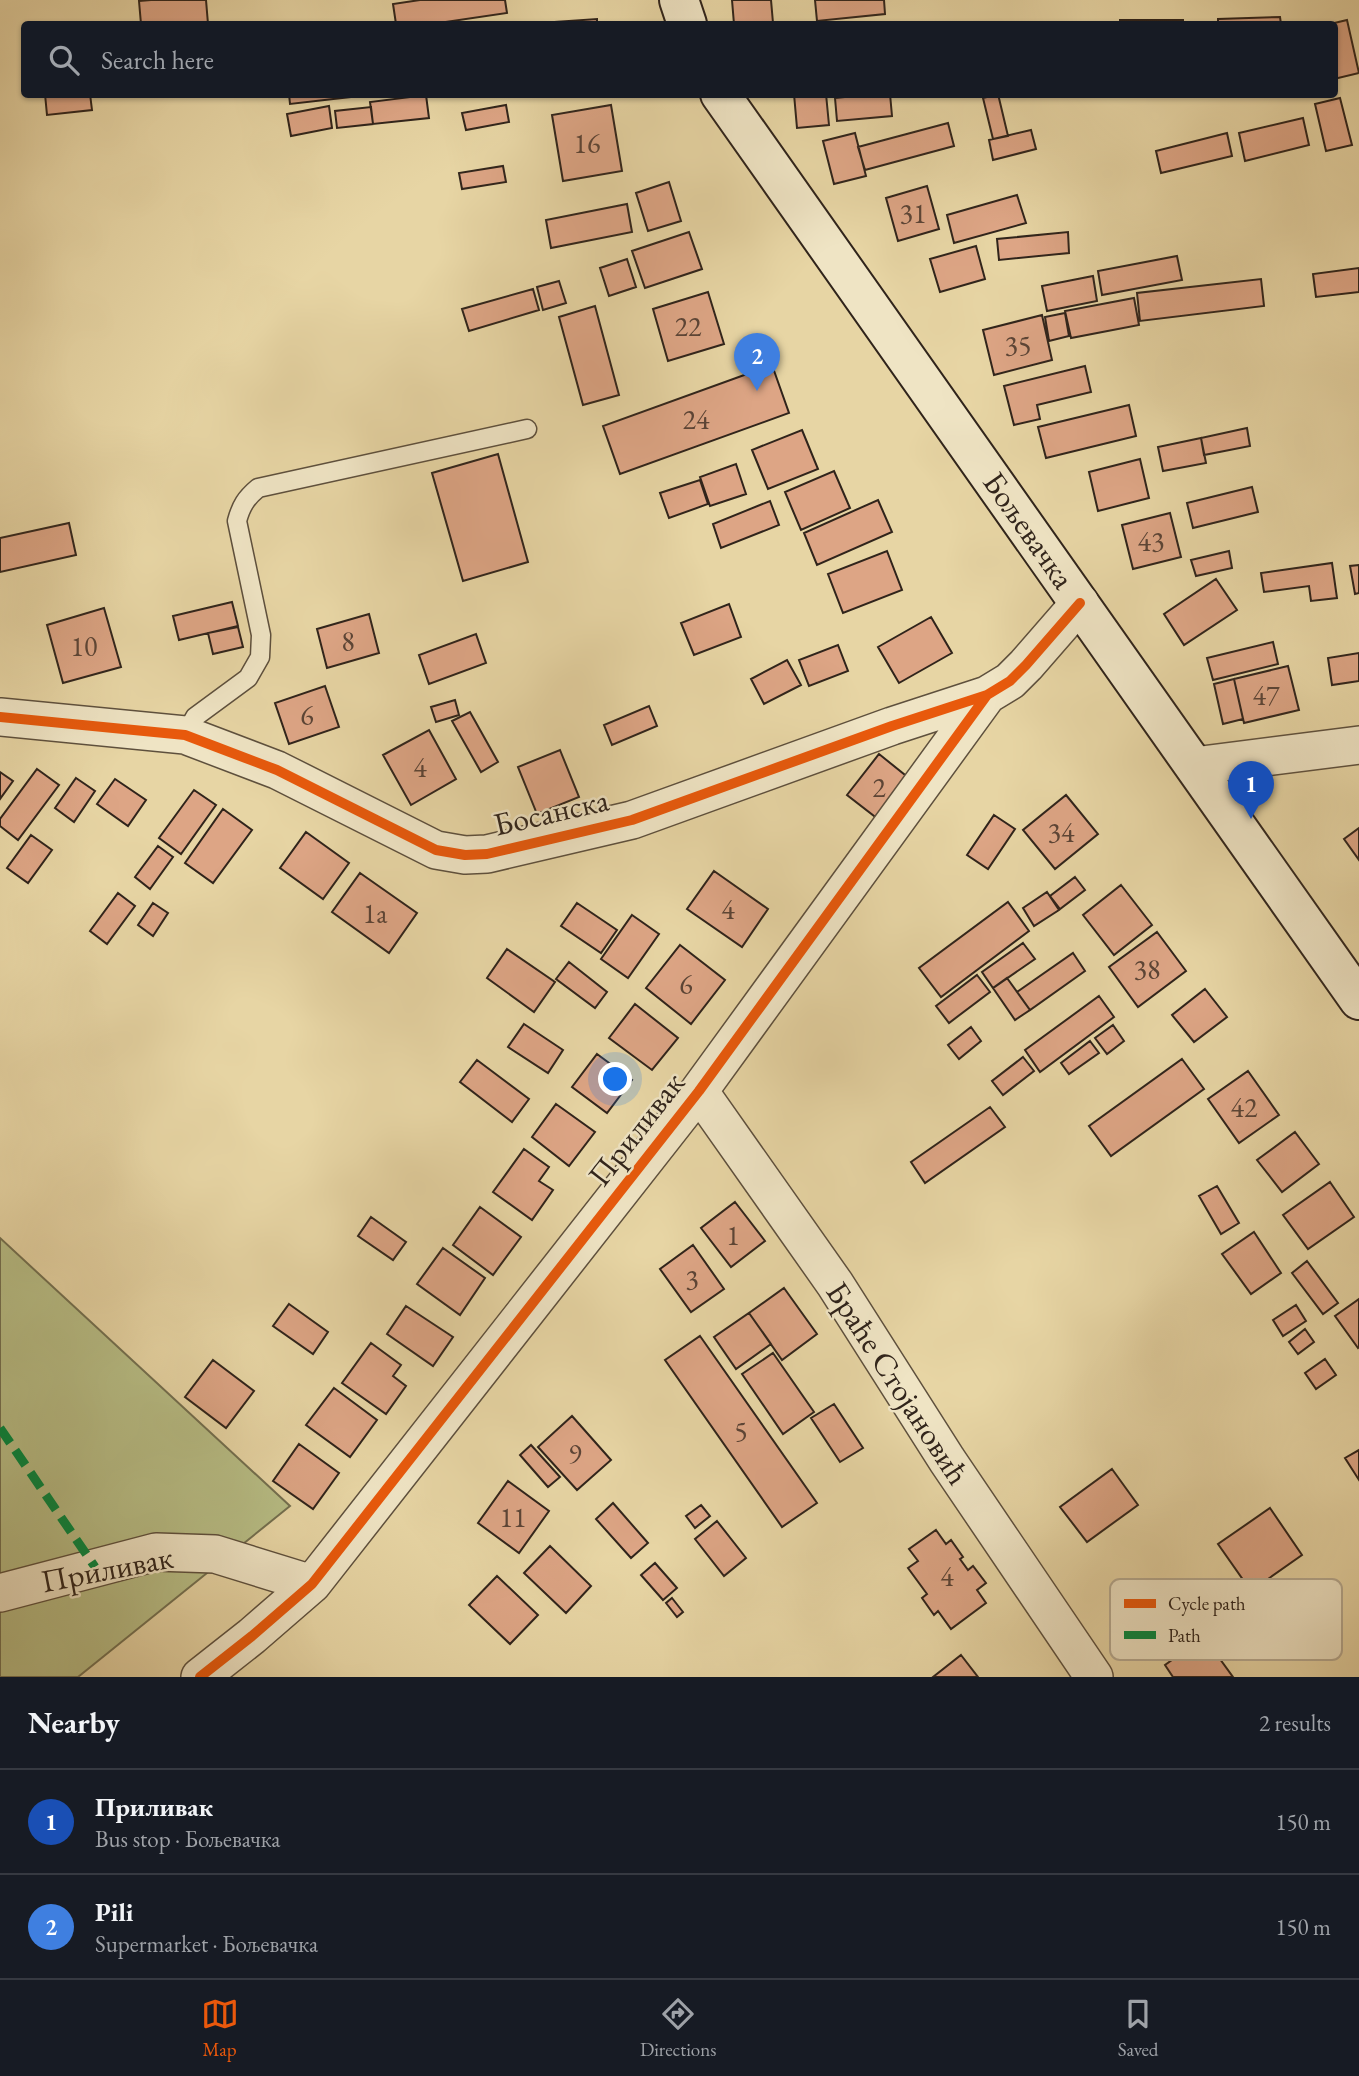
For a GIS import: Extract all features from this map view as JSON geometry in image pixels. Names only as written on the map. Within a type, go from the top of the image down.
[{"type":"main road","points":[[680,0],[686,21]]},
{"type":"main road","name":"Бољевачка","points":[[723,98],[1359,1000]]},
{"type":"street","name":"Босанска","points":[[0,717],[186,735],[276,770],[436,850],[465,855],[486,854],[632,820],[892,726],[987,695],[1010,681],[1080,603]]},
{"type":"street","name":"Приливак","points":[[0,1593],[156,1552],[215,1554],[312,1584],[699,1091],[987,695]]},
{"type":"street","points":[[1195,766],[1359,745]]},
{"type":"street","name":"Браће Стојановић","points":[[699,1091],[835,1284],[947,1460],[1094,1677]]},
{"type":"street","points":[[200,1677],[312,1584]]},
{"type":"lane","points":[[186,735],[195,717],[248,678],[260,657],[261,635],[237,522],[240,507],[253,492],[258,488],[527,429]]},
{"type":"green space","points":[[0,1238],[290,1506],[78,1677],[0,1677]]},
{"type":"building","points":[[206,0],[208,21],[141,21],[139,1]]},
{"type":"building","points":[[420,0],[505,0],[507,13],[452,21],[396,21],[393,4]]},
{"type":"building","points":[[732,0],[771,0],[773,21],[734,21]]},
{"type":"building","points":[[815,0],[884,0],[885,14],[817,21]]},
{"type":"building","points":[[1280,17],[1281,21],[1218,21]]},
{"type":"building","points":[[1120,20],[1183,20],[1183,21]]},
{"type":"building","points":[[1347,20],[1359,73],[1338,78],[1338,22]]},
{"type":"building","points":[[45,98],[90,98],[92,110],[47,115]]},
{"type":"building","points":[[289,98],[342,98],[290,104]]},
{"type":"building","points":[[426,98],[429,118],[373,124],[370,102]]},
{"type":"building","points":[[794,98],[826,98],[829,125],[797,128]]},
{"type":"building","points":[[835,98],[890,98],[892,116],[837,121]]},
{"type":"building","points":[[983,98],[999,98],[1008,136],[993,139]]},
{"type":"building","points":[[1340,98],[1352,145],[1326,151],[1315,104]]},
{"type":"building","points":[[506,105],[509,122],[466,130],[462,113]]},
{"type":"building","points":[[611,105],[622,171],[563,181],[552,115]]},
{"type":"building","points":[[329,106],[332,128],[291,136],[287,114]]},
{"type":"building","points":[[371,107],[373,124],[337,128],[335,111]]},
{"type":"building","points":[[1303,118],[1309,145],[1245,161],[1239,133]]},
{"type":"building","points":[[948,123],[954,146],[865,170],[858,147]]},
{"type":"building","points":[[1031,130],[1036,149],[993,160],[989,140]]},
{"type":"building","points":[[855,133],[866,176],[834,184],[823,141]]},
{"type":"building","points":[[1227,133],[1232,156],[1161,173],[1156,151]]},
{"type":"building","points":[[503,166],[506,182],[462,189],[459,173]]},
{"type":"building","points":[[669,182],[681,221],[648,231],[636,193]]},
{"type":"building","points":[[927,186],[939,229],[898,241],[886,198]]},
{"type":"building","points":[[1017,195],[1026,223],[954,243],[947,215]]},
{"type":"building","points":[[627,204],[632,232],[551,248],[546,220]]},
{"type":"building","points":[[689,232],[702,269],[645,288],[632,251]]},
{"type":"building","points":[[1068,232],[1069,253],[999,260],[997,239]]},
{"type":"building","points":[[976,246],[985,279],[940,292],[930,259]]},
{"type":"building","points":[[1177,256],[1182,280],[1102,295],[1098,271]]},
{"type":"building","points":[[627,259],[636,287],[609,296],[600,268]]},
{"type":"building","points":[[1359,268],[1359,292],[1316,297],[1313,274]]},
{"type":"building","points":[[1093,276],[1097,301],[1047,311],[1042,286]]},
{"type":"building","points":[[1261,279],[1264,306],[1140,321],[1137,293]]},
{"type":"building","points":[[559,281],[566,303],[543,310],[537,287]]},
{"type":"building","points":[[533,289],[539,310],[469,331],[462,309]]},
{"type":"building","points":[[708,292],[724,344],[668,361],[653,309]]},
{"type":"building","points":[[1134,298],[1139,325],[1071,338],[1065,311]]},
{"type":"building","points":[[595,306],[619,395],[583,405],[559,317]]},
{"type":"building","points":[[1065,313],[1069,336],[1049,341],[1045,317]]},
{"type":"building","points":[[1042,315],[1052,360],[994,375],[983,330]]},
{"type":"building","points":[[772,365],[789,413],[620,474],[603,426]]},
{"type":"building","points":[[1085,366],[1091,392],[1037,405],[1040,419],[1014,425],[1004,386]]},
{"type":"building","points":[[1129,405],[1136,436],[1046,458],[1038,427]]},
{"type":"building","points":[[1247,428],[1250,446],[1204,455],[1201,438]]},
{"type":"building","points":[[802,430],[818,469],[768,489],[752,450]]},
{"type":"building","points":[[1201,438],[1206,463],[1163,471],[1158,447]]},
{"type":"building","points":[[498,454],[528,562],[463,581],[432,473]]},
{"type":"building","points":[[1140,459],[1149,498],[1098,511],[1089,472]]},
{"type":"building","points":[[736,464],[746,494],[710,506],[700,477]]},
{"type":"building","points":[[834,471],[850,508],[801,530],[785,492]]},
{"type":"building","points":[[700,480],[708,504],[669,518],[660,493]]},
{"type":"building","points":[[1252,487],[1258,512],[1193,528],[1187,503]]},
{"type":"building","points":[[878,500],[892,532],[817,565],[804,533]]},
{"type":"building","points":[[770,501],[779,525],[721,548],[713,524]]},
{"type":"building","points":[[1170,513],[1181,557],[1133,569],[1122,525]]},
{"type":"building","points":[[69,523],[76,555],[0,572],[0,538]]},
{"type":"building","points":[[887,551],[902,590],[843,613],[828,574]]},
{"type":"building","points":[[1229,551],[1232,568],[1196,576],[1191,560]]},
{"type":"building","points":[[1332,563],[1337,598],[1311,601],[1309,586],[1264,592],[1261,573]]},
{"type":"building","points":[[1359,565],[1359,593],[1355,594],[1350,566]]},
{"type":"building","points":[[1216,579],[1237,610],[1184,645],[1164,614]]},
{"type":"building","points":[[232,602],[238,626],[179,640],[173,616]]},
{"type":"building","points":[[729,604],[741,637],[694,655],[681,623]]},
{"type":"building","points":[[104,608],[121,667],[63,683],[47,625]]},
{"type":"building","points":[[369,614],[379,653],[327,668],[317,629]]},
{"type":"building","points":[[931,617],[952,653],[899,683],[878,647]]},
{"type":"building","points":[[238,627],[243,647],[213,654],[208,633]]},
{"type":"building","points":[[476,634],[486,663],[429,684],[419,655]]},
{"type":"building","points":[[1273,642],[1278,664],[1213,680],[1207,658]]},
{"type":"building","points":[[838,645],[848,671],[809,686],[799,660]]},
{"type":"building","points":[[1359,653],[1359,681],[1332,685],[1328,658]]},
{"type":"building","points":[[787,660],[801,685],[764,704],[751,679]]},
{"type":"building","points":[[1288,666],[1299,710],[1244,723],[1234,679]]},
{"type":"building","points":[[1234,679],[1243,719],[1223,724],[1214,684]]},
{"type":"building","points":[[325,686],[339,727],[289,744],[275,703]]},
{"type":"building","points":[[455,700],[459,715],[436,722],[431,707]]},
{"type":"building","points":[[649,706],[657,726],[612,745],[604,725]]},
{"type":"building","points":[[470,712],[498,762],[481,772],[452,721]]},
{"type":"building","points":[[429,730],[456,779],[411,805],[383,755]]},
{"type":"building","points":[[560,750],[579,797],[537,814],[518,767]]},
{"type":"building","points":[[879,754],[910,779],[878,819],[847,795]]},
{"type":"building","points":[[37,769],[59,785],[18,840],[0,826],[0,819]]},
{"type":"building","points":[[0,772],[13,781],[0,799]]},
{"type":"building","points":[[76,778],[95,791],[74,822],[55,808]]},
{"type":"building","points":[[115,779],[146,800],[128,826],[97,804]]},
{"type":"building","points":[[194,790],[216,805],[181,854],[159,838]]},
{"type":"building","points":[[1066,795],[1098,834],[1055,869],[1023,830]]},
{"type":"building","points":[[223,809],[252,830],[213,883],[185,863]]},
{"type":"building","points":[[994,815],[1015,829],[988,869],[967,855]]},
{"type":"building","points":[[1359,828],[1359,860],[1344,839]]},
{"type":"building","points":[[306,832],[349,863],[323,899],[280,868]]},
{"type":"building","points":[[31,835],[52,850],[28,883],[7,868]]},
{"type":"building","points":[[158,846],[173,857],[150,889],[135,877]]},
{"type":"building","points":[[714,871],[768,909],[742,947],[687,909]]},
{"type":"building","points":[[360,873],[417,913],[389,953],[332,912]]},
{"type":"building","points":[[1075,877],[1085,890],[1060,909],[1050,896]]},
{"type":"building","points":[[1121,885],[1152,925],[1114,955],[1083,915]]},
{"type":"building","points":[[1047,892],[1059,910],[1034,926],[1023,908]]},
{"type":"building","points":[[118,893],[135,906],[107,944],[90,931]]},
{"type":"building","points":[[1008,902],[1029,931],[941,997],[919,968]]},
{"type":"building","points":[[153,903],[168,913],[153,936],[138,925]]},
{"type":"building","points":[[577,903],[617,930],[601,953],[561,926]]},
{"type":"building","points":[[632,915],[659,934],[628,978],[601,959]]},
{"type":"building","points":[[1157,932],[1186,971],[1138,1007],[1109,967]]},
{"type":"building","points":[[1023,943],[1035,959],[993,988],[982,972]]},
{"type":"building","points":[[680,945],[725,980],[691,1024],[646,988]]},
{"type":"building","points":[[507,949],[555,982],[534,1012],[487,978]]},
{"type":"building","points":[[1073,953],[1085,971],[1030,1010],[1017,992]]},
{"type":"building","points":[[569,962],[607,992],[595,1008],[556,979]]},
{"type":"building","points":[[977,975],[990,992],[949,1023],[936,1006]]},
{"type":"building","points":[[1007,978],[1030,1010],[1015,1020],[993,988]]},
{"type":"building","points":[[1205,989],[1227,1017],[1194,1042],[1172,1015]]},
{"type":"building","points":[[1099,996],[1114,1017],[1040,1072],[1025,1050]]},
{"type":"building","points":[[635,1004],[678,1038],[652,1070],[609,1038]]},
{"type":"building","points":[[524,1024],[563,1050],[548,1073],[508,1047]]},
{"type":"building","points":[[1113,1025],[1124,1041],[1107,1054],[1095,1038]]},
{"type":"building","points":[[971,1027],[981,1041],[959,1059],[948,1045]]},
{"type":"building","points":[[1090,1041],[1099,1053],[1069,1074],[1061,1063]]},
{"type":"building","points":[[597,1054],[632,1080],[607,1113],[572,1087]]},
{"type":"building","points":[[1023,1057],[1034,1071],[1003,1095],[992,1081]]},
{"type":"building","points":[[1182,1059],[1204,1089],[1111,1156],[1089,1126]]},
{"type":"building","points":[[477,1060],[529,1099],[512,1122],[460,1082]]},
{"type":"building","points":[[1248,1071],[1279,1115],[1239,1143],[1208,1099]]},
{"type":"building","points":[[556,1104],[595,1132],[569,1166],[532,1137]]},
{"type":"building","points":[[990,1107],[1005,1127],[925,1183],[911,1162]]},
{"type":"building","points":[[1295,1132],[1319,1164],[1282,1192],[1257,1160]]},
{"type":"building","points":[[524,1149],[549,1167],[539,1181],[553,1190],[532,1220],[493,1192]]},
{"type":"building","points":[[1330,1182],[1354,1217],[1308,1249],[1283,1215]]},
{"type":"building","points":[[1217,1186],[1239,1223],[1221,1234],[1199,1196]]},
{"type":"building","points":[[735,1202],[765,1241],[731,1267],[701,1228]]},
{"type":"building","points":[[480,1207],[521,1237],[493,1275],[453,1245]]},
{"type":"building","points":[[371,1217],[406,1242],[393,1260],[358,1236]]},
{"type":"building","points":[[1254,1232],[1281,1273],[1251,1294],[1222,1254]]},
{"type":"building","points":[[693,1245],[724,1289],[691,1312],[660,1269]]},
{"type":"building","points":[[443,1248],[485,1278],[460,1315],[417,1284]]},
{"type":"building","points":[[1307,1261],[1338,1303],[1323,1314],[1292,1273]]},
{"type":"building","points":[[784,1288],[817,1334],[782,1360],[749,1313]]},
{"type":"building","points":[[1359,1299],[1359,1347],[1358,1348],[1335,1316]]},
{"type":"building","points":[[289,1304],[328,1332],[313,1354],[273,1326]]},
{"type":"building","points":[[1296,1305],[1306,1321],[1283,1336],[1273,1320]]},
{"type":"building","points":[[406,1306],[453,1337],[433,1366],[387,1334]]},
{"type":"building","points":[[749,1313],[771,1344],[736,1369],[714,1337]]},
{"type":"building","points":[[1305,1329],[1314,1342],[1298,1354],[1289,1342]]},
{"type":"building","points":[[700,1336],[817,1503],[782,1527],[665,1360]]},
{"type":"building","points":[[371,1343],[401,1365],[393,1376],[406,1386],[386,1414],[342,1383]]},
{"type":"building","points":[[773,1353],[814,1412],[783,1434],[742,1374]]},
{"type":"building","points":[[1325,1359],[1336,1375],[1316,1389],[1305,1373]]},
{"type":"building","points":[[213,1360],[254,1391],[226,1428],[185,1397]]},
{"type":"building","points":[[334,1388],[377,1420],[350,1457],[306,1425]]},
{"type":"building","points":[[834,1404],[863,1448],[840,1462],[811,1418]]},
{"type":"building","points":[[572,1416],[611,1460],[577,1490],[538,1447]]},
{"type":"building","points":[[299,1444],[339,1473],[313,1509],[273,1481]]},
{"type":"building","points":[[531,1445],[560,1477],[548,1487],[520,1455]]},
{"type":"building","points":[[1359,1450],[1359,1480],[1345,1458]]},
{"type":"building","points":[[1112,1469],[1138,1505],[1087,1542],[1060,1507]]},
{"type":"building","points":[[508,1481],[549,1511],[519,1553],[478,1523]]},
{"type":"building","points":[[613,1503],[648,1543],[631,1558],[596,1519]]},
{"type":"building","points":[[701,1505],[710,1516],[695,1528],[686,1516]]},
{"type":"building","points":[[1270,1508],[1302,1555],[1268,1579],[1243,1579],[1218,1544]]},
{"type":"building","points":[[717,1521],[746,1558],[724,1576],[695,1539]]},
{"type":"building","points":[[936,1530],[946,1544],[951,1540],[968,1570],[973,1566],[986,1583],[977,1590],[986,1603],[951,1629],[938,1611],[934,1615],[922,1598],[927,1594],[908,1568],[918,1561],[909,1549]]},
{"type":"building","points":[[550,1546],[591,1586],[566,1613],[524,1573]]},
{"type":"building","points":[[655,1563],[677,1588],[663,1600],[641,1575]]},
{"type":"building","points":[[497,1576],[538,1615],[510,1644],[469,1605]]},
{"type":"building","points":[[672,1598],[683,1612],[677,1617],[666,1603]]},
{"type":"building","points":[[961,1655],[978,1677],[933,1677]]},
{"type":"building","points":[[1172,1660],[1221,1660],[1233,1677],[1173,1677],[1165,1665]]},
{"type":"marked path","points":[[0,1428],[95,1567]]},
{"type":"cycle path","points":[[0,717],[185,735],[277,770],[436,850],[465,855],[487,854],[632,820],[892,726],[987,695],[1010,681],[1080,603]]},
{"type":"cycle path","points":[[200,1677],[312,1584],[699,1091],[987,695]]},
{"type":"place","name":"Pili","points":[[757,391]]},
{"type":"place","name":"Приливак","points":[[1251,819]]}]
